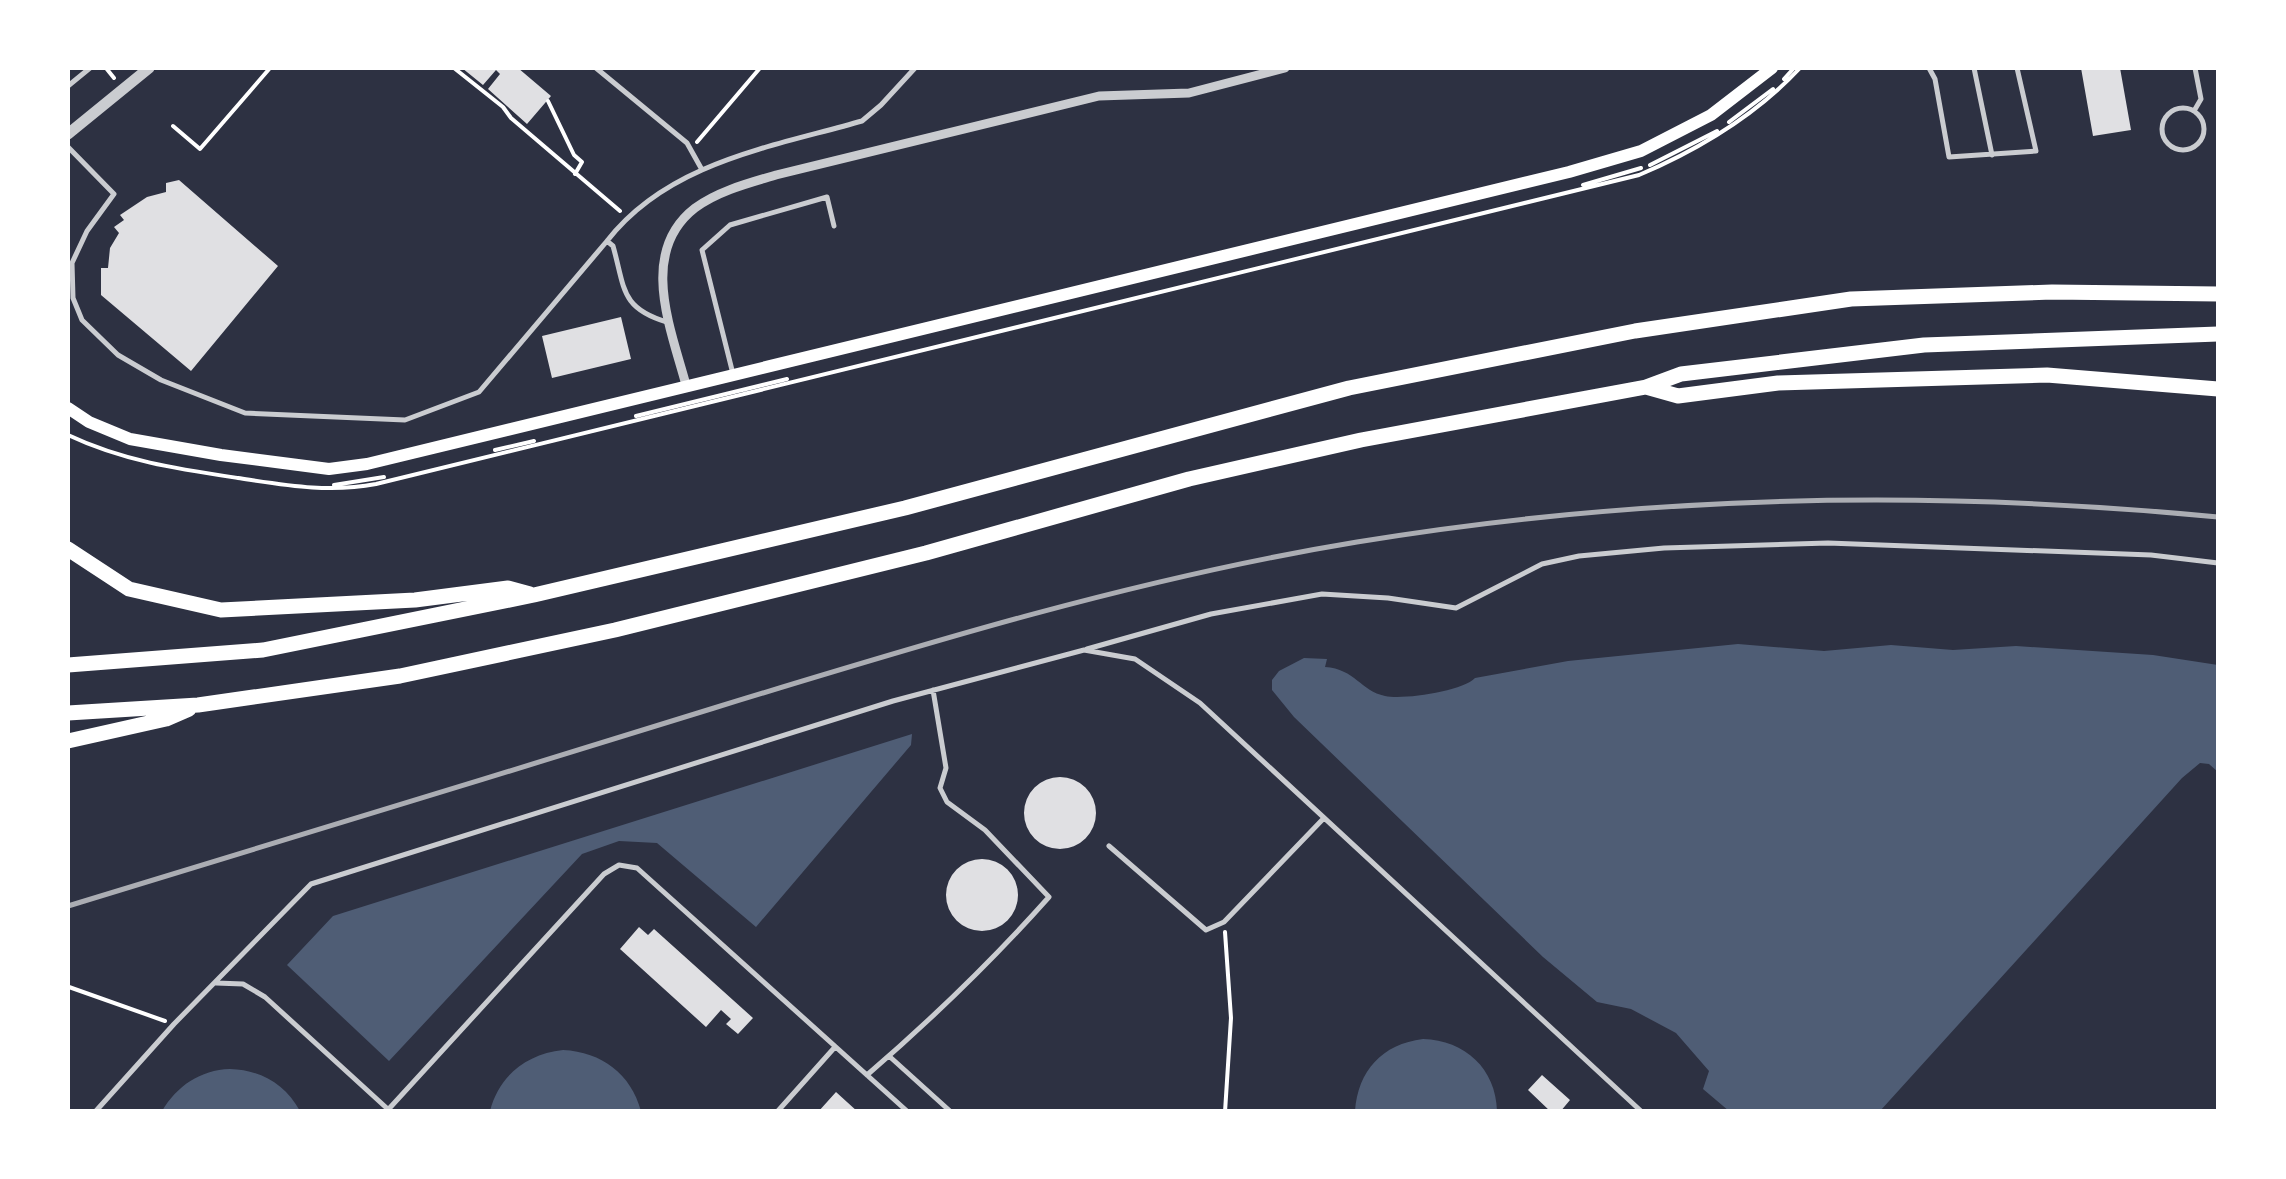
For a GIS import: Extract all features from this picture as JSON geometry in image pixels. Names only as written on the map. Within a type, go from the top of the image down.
[{"type":"highway","points":[[68,665],[264,650],[534,595],[905,508],[1349,388],[1635,332],[1851,300],[2052,292],[2218,294]]},
{"type":"highway","points":[[68,712],[198,705],[400,676],[615,630],[926,552],[1189,479],[1360,440],[1646,387],[1681,374],[1924,345],[2218,334]]},
{"type":"highway","points":[[1646,387],[1678,396],[1778,383],[2047,375],[2218,389]]},
{"type":"highway","points":[[68,549],[129,589],[221,610],[414,600],[508,588],[534,595]]},
{"type":"highway","points":[[68,741],[166,719],[198,705]]},
{"type":"main road","points":[[68,408],[89,422],[130,439],[328,469],[367,464],[1569,172],[1641,151],[1711,115],[1772,68]]},
{"type":"street","points":[[68,134],[148,68]]},
{"type":"street","points":[[686,385],[662,292],[666,247],[696,208],[730,190],[776,174],[1099,96],[1189,93],[1286,68]]},
{"type":"lane","points":[[68,86],[90,68]]},
{"type":"lane","points":[[596,68],[687,143],[701,168]]},
{"type":"lane","points":[[68,147],[114,194],[72,263],[70,282],[82,320],[100,339],[161,380],[246,413],[406,420],[479,392],[636,208],[701,168],[862,121],[915,68]]},
{"type":"lane","points":[[1929,68],[1935,79],[1948,156],[2036,151],[2017,68]]},
{"type":"lane","points":[[1974,68],[1992,155]]},
{"type":"lane","points":[[2194,68],[2201,99],[2194,111]]},
{"type":"lane","points":[[2173,110],[2194,111],[2203,122],[2202,137],[2186,150],[2172,147],[2163,136],[2163,121],[2173,110]]},
{"type":"lane","points":[[733,374],[702,250],[730,225],[827,197],[834,226]]},
{"type":"lane","points":[[608,240],[630,304],[645,315],[670,322]]},
{"type":"lane","points":[[95,1112],[174,1024],[311,884],[933,690],[1211,614],[1322,594],[1456,608],[1542,564],[1579,556],[1664,548],[1828,543],[2151,555],[2218,563]]},
{"type":"lane","points":[[1084,650],[1135,659],[1200,702],[1642,1112]]},
{"type":"lane","points":[[867,1074],[936,1016],[1048,897],[985,830],[947,802],[940,788],[946,768],[933,690]]},
{"type":"lane","points":[[1109,846],[1206,930],[1224,922],[1324,818]]},
{"type":"lane","points":[[215,982],[244,984],[265,997],[388,1111],[604,874],[619,865],[637,868],[908,1112]]},
{"type":"lane","points":[[777,1112],[836,1046]]},
{"type":"lane","points":[[889,1056],[951,1112]]},
{"type":"path","points":[[106,68],[117,82]]},
{"type":"path","points":[[173,126],[200,149],[270,68]]},
{"type":"path","points":[[454,68],[503,106],[511,118],[613,205]]},
{"type":"path","points":[[702,136],[760,68]]},
{"type":"path","points":[[548,102],[574,155],[582,162],[575,174]]},
{"type":"path","points":[[1224,922],[1231,1018],[1225,1112]]},
{"type":"path","points":[[69,987],[174,1024]]},
{"type":"water","points":[[1738,644],[1824,651],[1891,645],[1953,650],[2016,646],[2153,655],[2218,665],[2218,772],[2209,764],[2200,763],[2182,778],[1880,1111],[1729,1111],[1703,1089],[1709,1071],[1676,1033],[1631,1009],[1597,1002],[1543,957],[1294,717],[1272,690],[1272,680],[1279,671],[1304,658],[1327,659],[1325,667],[1344,672],[1377,693],[1405,697],[1446,690],[1475,678],[1568,661]]},
{"type":"water","points":[[912,734],[911,745],[756,927],[657,843],[619,841],[582,854],[389,1061],[287,965],[333,916]]},
{"type":"water","points":[[1423,1039],[1452,1045],[1475,1060],[1491,1082],[1497,1111],[1355,1111],[1361,1084],[1375,1062],[1396,1047]]},
{"type":"water","points":[[563,1050],[590,1055],[613,1067],[630,1086],[641,1111],[490,1111],[500,1087],[516,1069],[537,1056]]},
{"type":"water","points":[[230,1069],[271,1080],[300,1111],[162,1111],[190,1081],[209,1072]]},
{"type":"building","points":[[462,68],[518,68],[551,96],[527,124],[488,89],[500,74],[496,70],[483,85]]},
{"type":"building","points":[[2081,68],[2120,68],[2131,130],[2093,136]]},
{"type":"building","points":[[179,180],[278,266],[191,371],[101,295],[101,268],[108,268],[110,248],[119,233],[114,227],[124,220],[120,215],[147,197],[166,192],[166,183]]},
{"type":"building","points":[[621,317],[631,359],[552,378],[542,336]]},
{"type":"building","points":[[1060,777],[1085,788],[1096,813],[1085,838],[1060,849],[1035,838],[1024,813],[1035,788]]},
{"type":"building","points":[[982,859],[1007,870],[1018,895],[1007,920],[982,931],[957,920],[946,895],[957,870]]},
{"type":"building","points":[[639,927],[648,935],[654,929],[753,1018],[738,1034],[726,1024],[731,1019],[721,1010],[706,1027],[620,949]]},
{"type":"building","points":[[1542,1075],[1570,1100],[1560,1112],[1551,1112],[1528,1090]]},
{"type":"building","points":[[836,1092],[858,1112],[818,1112]]},
{"type":"railway","points":[[68,906],[953,636],[1194,574],[1357,542],[1571,514],[1787,501],[2002,502],[2218,517]]}]
